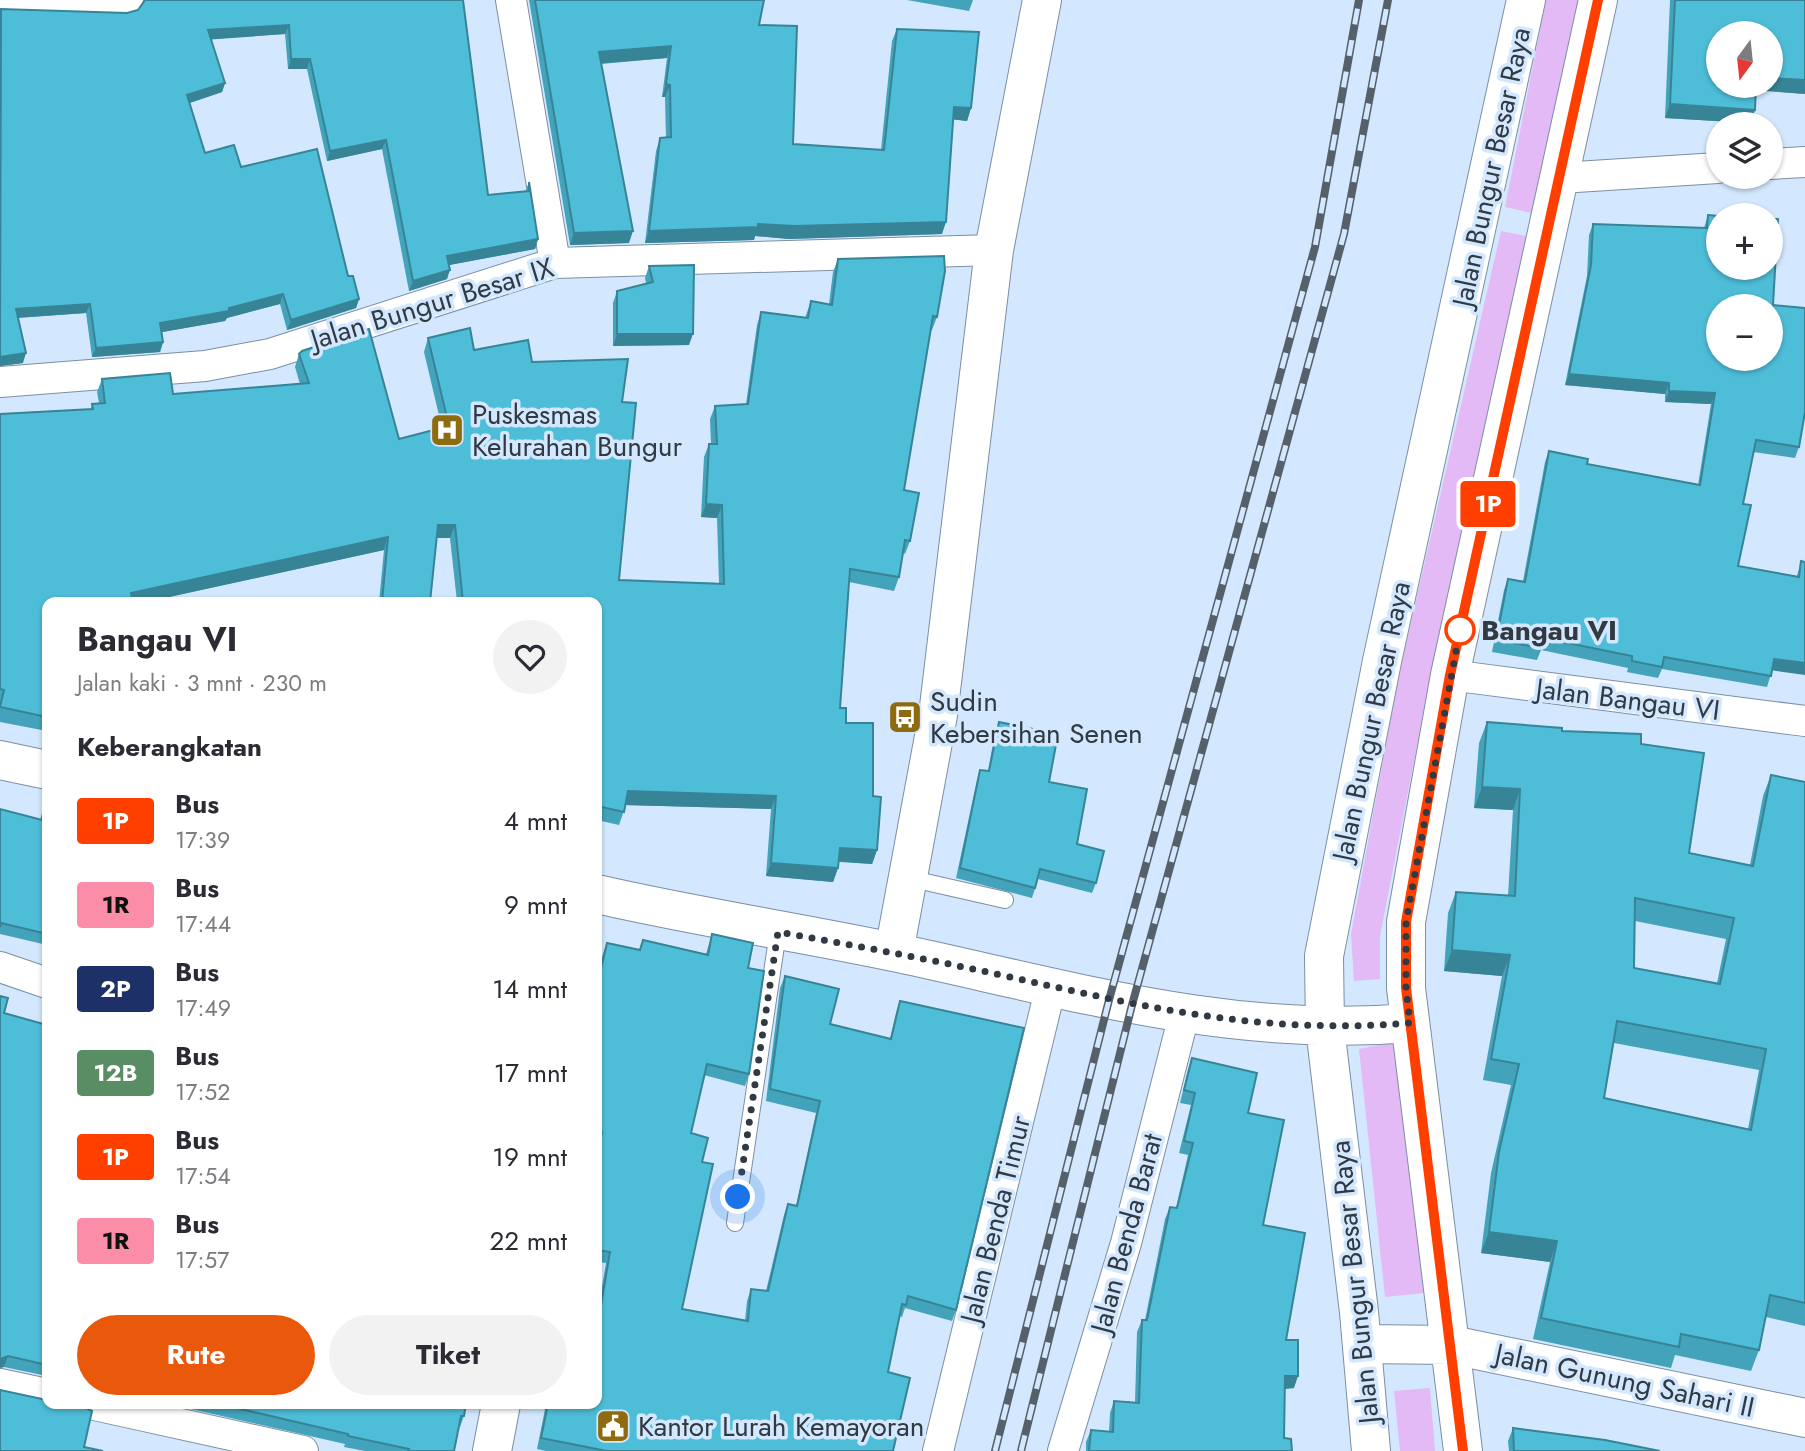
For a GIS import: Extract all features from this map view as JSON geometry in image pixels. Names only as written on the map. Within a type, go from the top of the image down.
[{"type":"main road","points":[[894,952],[938,715],[993,250],[1042,0]]},
{"type":"main road","name":"Jalan Bungur Besar Raya","points":[[1371,1451],[1362,1344],[1325,1028],[1324,956],[1332,903],[1526,0]]},
{"type":"main road","points":[[1464,1451],[1406,988],[1406,922],[1450,675],[1598,0]]},
{"type":"main road","points":[[0,760],[42,770]]},
{"type":"main road","points":[[602,895],[778,932],[894,952],[1184,1015],[1325,1028],[1410,1023]]},
{"type":"main road","name":"Jalan Gunung Sahari II","points":[[1362,1344],[1452,1345],[1805,1418]]},
{"type":"main road","points":[[492,1451],[500,1409]]},
{"type":"street","points":[[0,2],[124,5],[128,0]]},
{"type":"street","points":[[511,0],[555,263]]},
{"type":"street","points":[[1783,163],[1805,162]]},
{"type":"street","points":[[1560,178],[1706,169]]},
{"type":"street","name":"Jalan Bungur Besar IX","points":[[0,382],[205,366],[270,354],[555,263],[993,250]]},
{"type":"street","name":"Jalan Bangau VI","points":[[1450,675],[1805,721]]},
{"type":"street","points":[[0,967],[42,980]]},
{"type":"street","name":"Jalan Benda Timur","points":[[938,1451],[1051,986]]},
{"type":"street","name":"Jalan Benda Barat","points":[[1063,1451],[1126,1243],[1184,1015]]},
{"type":"street","points":[[0,1384],[42,1393]]},
{"type":"street","points":[[113,1409],[303,1451]]},
{"type":"lane","points":[[907,878],[1005,900]]},
{"type":"lane","points":[[735,1223],[778,932]]},
{"type":"shaded area","points":[[1546,0],[1579,0],[1536,214],[1505,207]]},
{"type":"shaded area","points":[[1501,231],[1531,237],[1429,684],[1380,936],[1380,979],[1354,981],[1351,934],[1398,679]]},
{"type":"shaded area","points":[[1394,1042],[1424,1293],[1385,1297],[1359,1049]]},
{"type":"shaded area","points":[[1430,1388],[1435,1451],[1400,1451],[1394,1391]]},
{"type":"building","points":[[145,0],[463,0],[488,195],[529,191],[529,182],[538,239],[447,256],[450,270],[413,281],[386,140],[330,151],[310,59],[291,59],[289,25],[208,30],[225,83],[187,95],[205,153],[234,145],[241,167],[317,149],[348,276],[353,276],[359,299],[291,320],[283,294],[229,308],[229,311],[160,323],[163,342],[96,348],[90,304],[16,309],[26,353],[0,357],[1,9],[127,13],[138,10]]},
{"type":"building","points":[[535,0],[764,0],[759,25],[797,26],[793,144],[884,150],[897,29],[979,32],[971,108],[954,107],[946,222],[794,226],[758,224],[758,227],[649,231],[660,138],[671,137],[670,85],[666,84],[671,46],[599,52],[633,231],[574,233]]},
{"type":"building","points":[[1675,0],[1805,0],[1805,80],[1783,79],[1783,21],[1706,21],[1706,98],[1756,98],[1755,110],[1670,104]]},
{"type":"building","points":[[1593,224],[1706,228],[1706,280],[1774,280],[1774,294],[1706,294],[1706,371],[1783,371],[1783,306],[1805,308],[1805,412],[1799,447],[1756,440],[1743,504],[1751,505],[1738,566],[1799,577],[1801,561],[1805,562],[1805,663],[1774,659],[1771,676],[1664,657],[1662,667],[1632,661],[1632,656],[1543,638],[1541,648],[1496,640],[1508,579],[1525,582],[1549,451],[1588,459],[1587,464],[1700,485],[1715,393],[1669,391],[1669,383],[1569,374],[1591,265]]},
{"type":"building","points":[[944,256],[945,271],[937,317],[933,316],[904,490],[919,493],[910,541],[905,540],[899,577],[850,569],[840,708],[846,708],[846,723],[873,723],[873,796],[881,797],[877,850],[840,848],[838,868],[771,863],[776,796],[628,791],[624,812],[602,807],[602,597],[462,597],[455,525],[438,525],[431,597],[382,597],[388,537],[131,593],[132,597],[42,597],[42,716],[0,707],[4,690],[0,689],[0,414],[93,409],[92,404],[105,403],[102,379],[170,373],[173,394],[309,383],[299,354],[302,351],[369,329],[399,439],[449,426],[428,338],[470,328],[474,350],[528,340],[532,362],[628,359],[622,402],[636,403],[619,580],[724,584],[722,505],[706,504],[709,444],[717,444],[715,406],[748,404],[761,312],[808,318],[811,301],[832,305],[838,259]]},
{"type":"building","points":[[694,265],[693,334],[617,334],[617,291],[653,282],[649,266]]},
{"type":"building","points":[[999,722],[1058,734],[1049,782],[1087,789],[1077,844],[1104,851],[1096,883],[1040,869],[1035,888],[960,868],[980,770],[989,771]]},
{"type":"building","points":[[1487,722],[1562,728],[1562,731],[1641,734],[1641,744],[1704,753],[1689,853],[1753,866],[1771,775],[1805,782],[1805,1303],[1770,1295],[1759,1350],[1681,1334],[1679,1347],[1541,1318],[1557,1241],[1489,1232],[1499,1152],[1519,1064],[1491,1059],[1510,955],[1452,950],[1456,892],[1515,896],[1520,789],[1482,787]],"holes":[[[1635,898],[1734,918],[1720,984],[1634,968]],[[1617,1021],[1766,1049],[1751,1130],[1604,1098]]]},
{"type":"building","points":[[0,809],[42,820],[42,933],[1,923],[0,927]]},
{"type":"building","points":[[712,934],[753,943],[748,968],[764,971],[749,1074],[707,1064],[691,1133],[708,1138],[702,1162],[713,1164],[682,1309],[748,1321],[751,1289],[768,1291],[788,1204],[797,1206],[820,1101],[770,1089],[785,976],[839,989],[830,1024],[891,1039],[900,1001],[1024,1028],[956,1310],[908,1296],[906,1305],[902,1304],[888,1372],[910,1378],[893,1451],[607,1451],[541,1438],[547,1409],[602,1409],[602,1299],[610,1252],[602,1251],[602,964],[607,943],[640,950],[643,940],[708,955]]},
{"type":"building","points":[[0,996],[8,998],[4,1013],[42,1024],[42,1364],[8,1356],[0,1359]]},
{"type":"building","points":[[1192,1058],[1257,1073],[1248,1113],[1284,1120],[1263,1225],[1305,1233],[1286,1340],[1298,1340],[1298,1376],[1285,1376],[1284,1438],[1291,1439],[1292,1451],[1089,1451],[1091,1430],[1113,1432],[1114,1401],[1139,1403],[1142,1320],[1147,1320],[1170,1207],[1177,1208],[1193,1143],[1184,1141],[1195,1093],[1184,1090]]},
{"type":"building","points":[[0,1390],[42,1399],[42,1409],[92,1411],[84,1447],[103,1451],[0,1451]]},
{"type":"building","points":[[240,1409],[465,1409],[464,1416],[461,1416],[454,1451],[408,1451],[409,1449]]},
{"type":"building","points":[[1513,1428],[1605,1440],[1660,1451],[1514,1451]]},
{"type":"railway","points":[[995,1451],[1109,1000],[1315,247],[1359,0]]},
{"type":"railway","points":[[1021,1451],[1132,1005],[1344,234],[1388,0]]},
{"type":"bus line","name":"1P","points":[[1463,1451],[1436,1213],[1406,988],[1406,922],[1450,675],[1598,0]]},
{"type":"place","name":"Puskesmas Kelurahan Bungur","points":[[447,430]]},
{"type":"place","name":"Bangau VI","points":[[1460,630]]},
{"type":"place","name":"Sudin Kebersihan Senen","points":[[905,717]]},
{"type":"place","name":"Kantor Lurah Kemayoran","points":[[613,1426]]},
{"type":"route","points":[[738,1197],[778,932],[894,952],[1184,1015],[1254,1024],[1325,1028],[1410,1023],[1406,988],[1406,922],[1460,630]]}]
